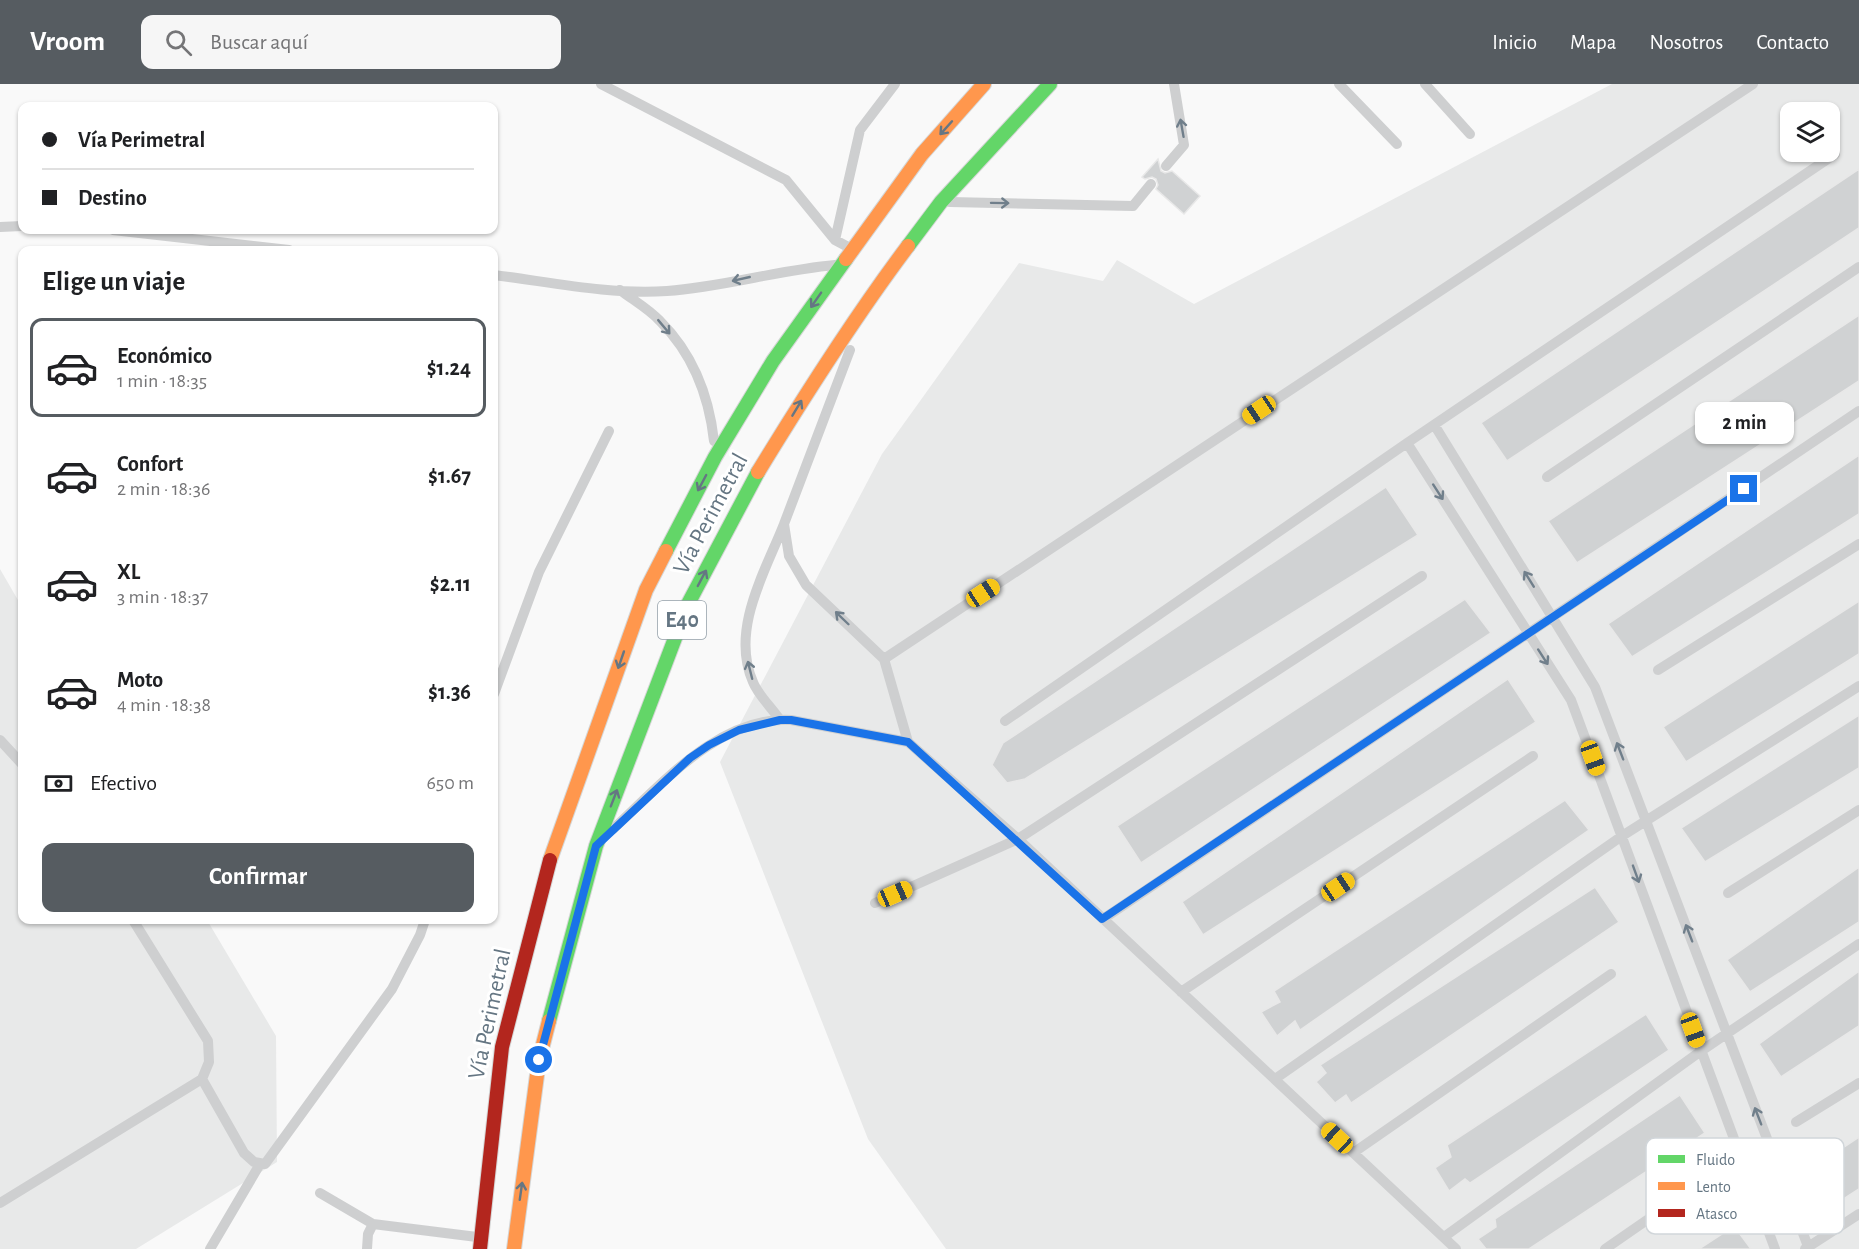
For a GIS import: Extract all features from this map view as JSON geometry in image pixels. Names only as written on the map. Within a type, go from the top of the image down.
[{"type":"highway","name":"Vía Perimetral","points":[[480,1243],[502,1047],[547,870],[646,590],[716,458],[773,361],[922,154],[984,84]]},
{"type":"highway","name":"Vía Perimetral","points":[[514,1249],[539,1060],[596,846],[688,604],[756,475],[811,384],[870,296],[941,202],[1050,84]]},
{"type":"lane","points":[[601,84],[786,180],[835,240],[852,250]]},
{"type":"lane","points":[[835,240],[860,130],[895,84]]},
{"type":"lane","points":[[1166,166],[1184,145],[1174,84]]},
{"type":"lane","points":[[1340,84],[1397,144]]},
{"type":"lane","points":[[1425,84],[1470,134]]},
{"type":"lane","points":[[884,658],[1753,84]]},
{"type":"lane","points":[[1005,721],[1407,443],[1823,162]]},
{"type":"lane","points":[[941,202],[1133,206],[1151,184]]},
{"type":"lane","points":[[0,227],[18,226]]},
{"type":"lane","points":[[148,234],[254,246]]},
{"type":"lane","points":[[498,275],[620,290],[665,291],[709,286],[794,269],[841,265]]},
{"type":"lane","points":[[1546,477],[1859,267]]},
{"type":"lane","points":[[620,290],[660,321],[691,361],[710,407],[716,458]]},
{"type":"lane","points":[[780,720],[753,683],[745,651],[748,618],[762,573],[784,524],[870,296]]},
{"type":"lane","points":[[1102,919],[1859,411]]},
{"type":"lane","points":[[1435,426],[1596,687],[1766,1138]]},
{"type":"lane","points":[[498,683],[539,573],[609,432]]},
{"type":"lane","points":[[1407,443],[1571,700],[1734,1138]]},
{"type":"lane","points":[[784,524],[789,556],[806,585],[884,658],[908,742]]},
{"type":"lane","points":[[1658,670],[1859,544]]},
{"type":"lane","points":[[875,903],[1018,839],[1422,576]]},
{"type":"lane","points":[[1275,1079],[1646,819],[1859,686]]},
{"type":"lane","points":[[596,846],[690,758],[739,730],[780,720],[908,742],[1018,839],[1456,1249]]},
{"type":"lane","points":[[0,740],[18,760]]},
{"type":"lane","points":[[1181,992],[1533,756]]},
{"type":"lane","points":[[1728,893],[1859,810]]},
{"type":"lane","points":[[0,1203],[202,1079],[209,1062],[208,1041],[135,924]]},
{"type":"lane","points":[[210,1249],[260,1164],[268,1162],[392,989],[424,924]]},
{"type":"lane","points":[[1444,1237],[1701,1051],[1859,944]]},
{"type":"lane","points":[[1353,1153],[1611,974]]},
{"type":"lane","points":[[202,1079],[244,1154],[260,1164]]},
{"type":"lane","points":[[1796,1122],[1859,1083]]},
{"type":"lane","points":[[320,1193],[373,1224],[480,1243]]},
{"type":"lane","points":[[1844,1224],[1859,1214]]},
{"type":"lane","points":[[1605,1249],[1646,1221]]},
{"type":"lane","points":[[368,1249],[368,1233],[373,1224]]},
{"type":"lane","points":[[1769,1234],[1775,1249]]},
{"type":"lane","points":[[1807,1248],[1828,1234]]},
{"type":"shaded area","points":[[1612,84],[1859,84],[1859,1249],[946,1249],[868,1139],[720,762],[882,454],[1019,263],[1103,281],[1117,260],[1194,304]]},
{"type":"shaded area","points":[[0,569],[18,600],[18,924],[209,924],[276,1036],[277,1162],[136,1249],[0,1249]]},
{"type":"building","points":[[1158,159],[1161,171],[1165,173],[1172,171],[1200,196],[1184,214],[1156,189],[1158,185],[1156,179],[1142,177]]},
{"type":"building","points":[[1859,169],[1859,228],[1507,461],[1481,423]]},
{"type":"building","points":[[1859,315],[1859,381],[1577,563],[1548,521]]},
{"type":"building","points":[[1859,455],[1859,514],[1632,657],[1608,624]]},
{"type":"building","points":[[1386,487],[1418,535],[1025,779],[1007,783],[992,765],[1003,743]]},
{"type":"building","points":[[1465,599],[1491,633],[1141,863],[1117,826]]},
{"type":"building","points":[[1859,601],[1859,654],[1686,762],[1663,727]]},
{"type":"building","points":[[1508,679],[1536,722],[1203,935],[1182,902]]},
{"type":"building","points":[[1859,715],[1859,768],[1705,862],[1681,828]]},
{"type":"building","points":[[1565,800],[1589,830],[1300,1030],[1295,1021],[1277,1036],[1261,1012],[1280,1002],[1274,991]]},
{"type":"building","points":[[1859,867],[1859,922],[1750,992],[1727,960]]},
{"type":"building","points":[[1595,887],[1619,922],[1351,1103],[1346,1095],[1335,1103],[1316,1082],[1326,1073],[1320,1065]]},
{"type":"building","points":[[1859,971],[1859,1026],[1781,1077],[1759,1044]]},
{"type":"building","points":[[1646,1014],[1669,1050],[1470,1183],[1465,1179],[1449,1191],[1435,1168],[1451,1157],[1447,1145]]},
{"type":"building","points":[[1680,1095],[1705,1133],[1697,1138],[1646,1138],[1646,1172],[1529,1249],[1486,1249],[1478,1239],[1496,1227],[1495,1219]]},
{"type":"building","points":[[1859,1137],[1859,1189],[1844,1199],[1844,1147]]},
{"type":"building","points":[[1722,1234],[1740,1234],[1751,1249],[1699,1249]]},
{"type":"traffic: fast","points":[[908,246],[941,202],[1050,84]]},
{"type":"traffic: fast","points":[[666,551],[715,457],[773,361],[846,259]]},
{"type":"traffic: fast","points":[[549,1021],[596,846],[688,604],[758,472]]},
{"type":"traffic: slow","points":[[846,259],[922,154],[984,84]]},
{"type":"traffic: slow","points":[[758,472],[830,358],[908,246]]},
{"type":"traffic: slow","points":[[550,860],[646,590],[666,551]]},
{"type":"traffic: slow","points":[[514,1249],[539,1060],[549,1021]]},
{"type":"traffic: jam","points":[[480,1249],[502,1047],[550,860]]},
{"type":"route","points":[[539,1060],[596,846],[690,758],[709,745],[739,730],[780,720],[791,720],[908,742],[1018,839],[1102,919],[1744,489]]}]
